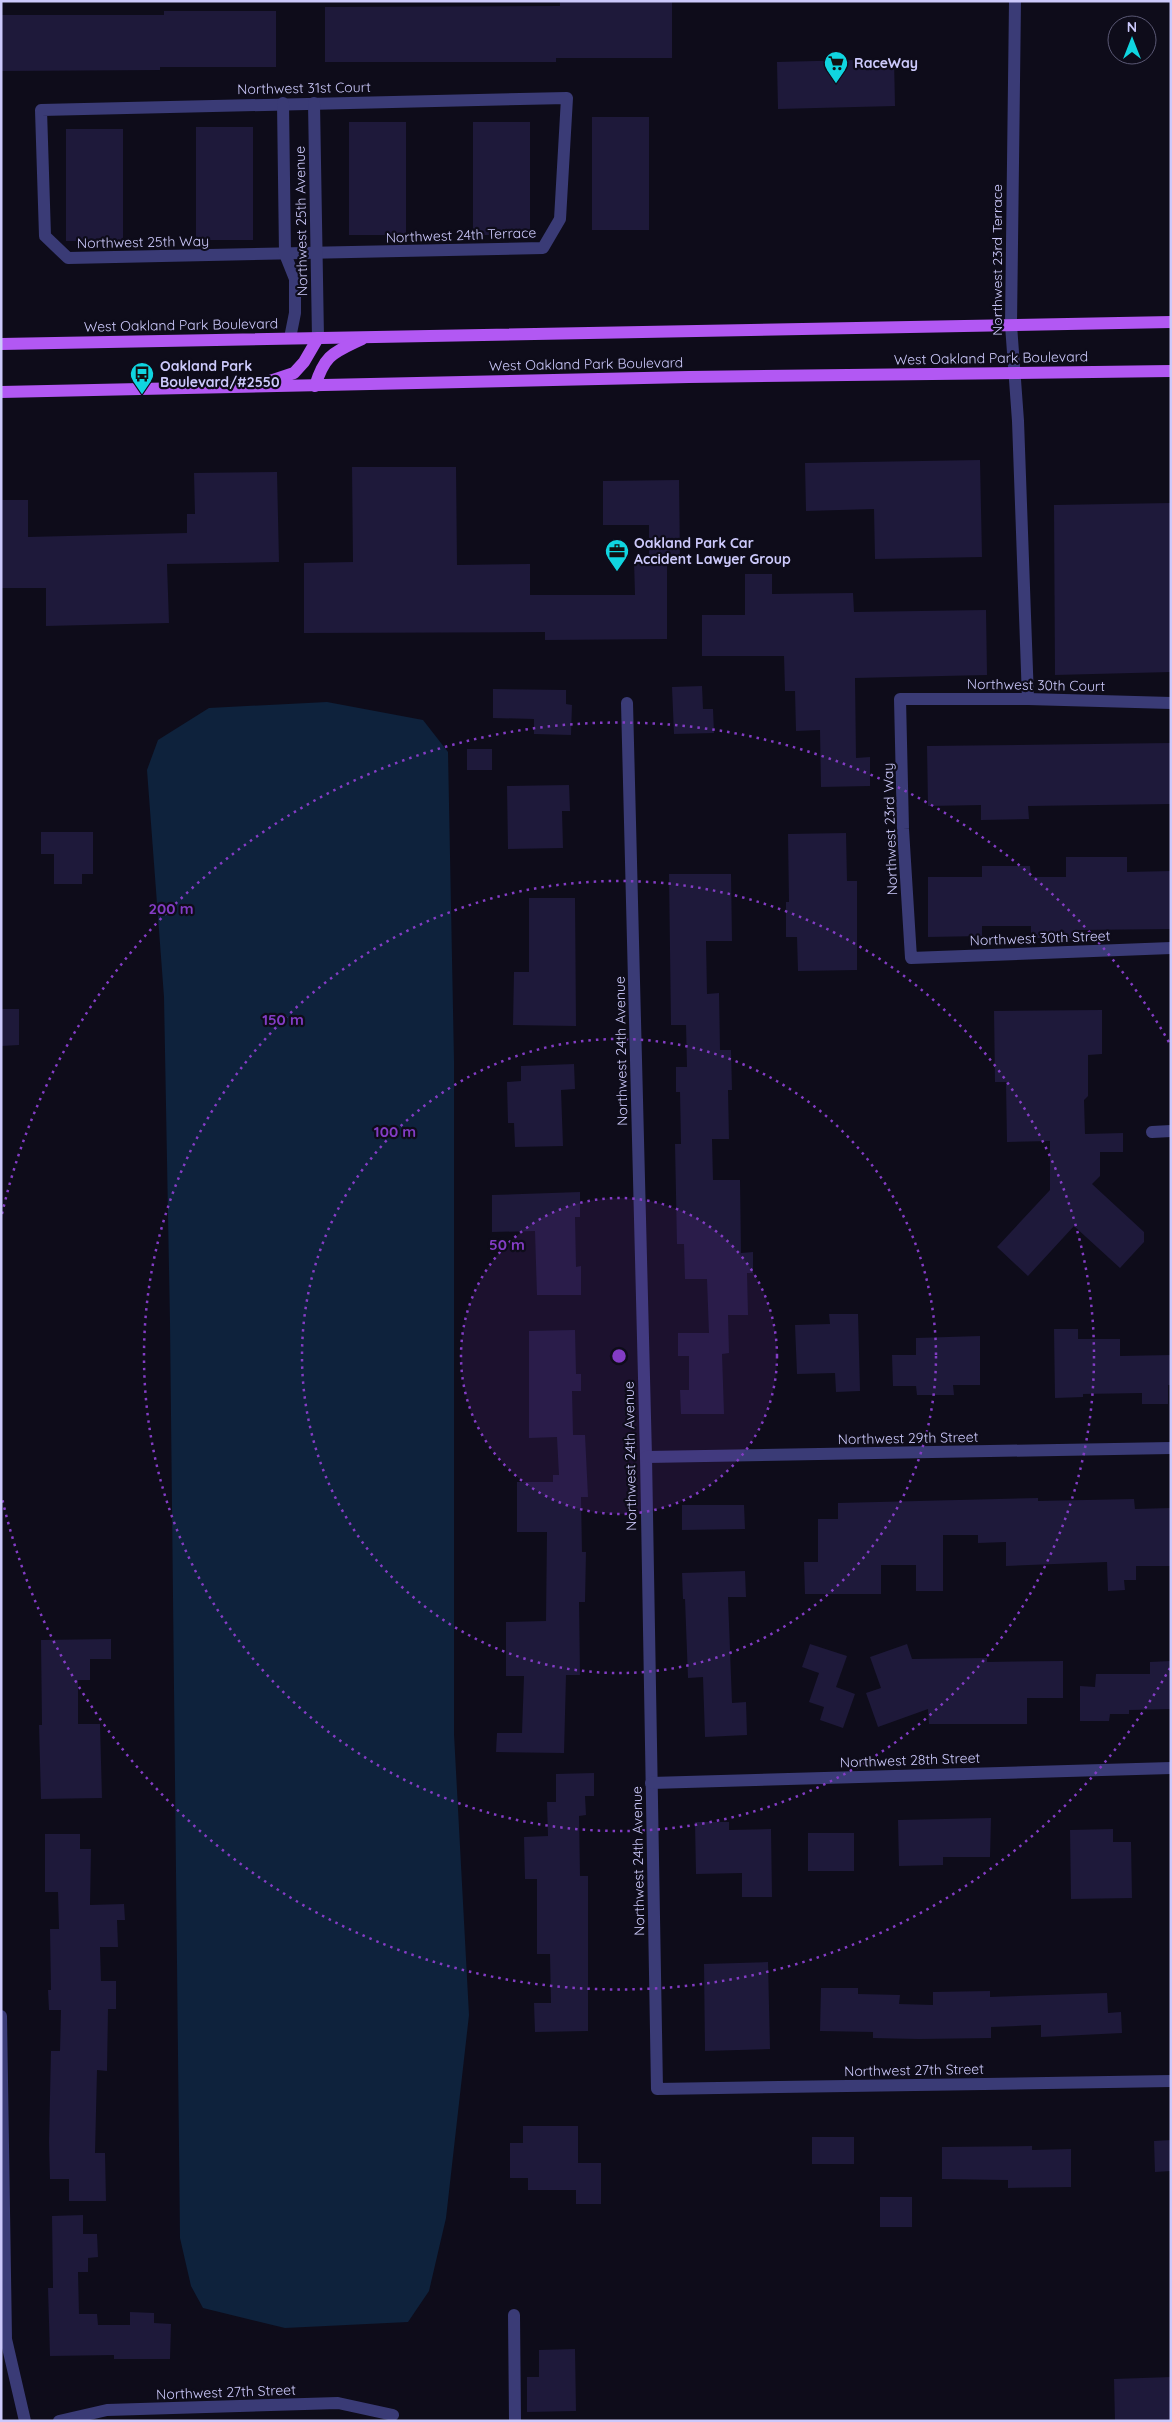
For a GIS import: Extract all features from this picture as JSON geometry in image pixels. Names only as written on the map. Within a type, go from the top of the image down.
[{"type":"main road","name":"West Oakland Park Boulevard","points":[[1,344],[1171,322]]},
{"type":"main road","points":[[315,386],[322,364],[334,353],[366,336]]},
{"type":"main road","points":[[255,386],[294,373],[304,362],[318,338]]},
{"type":"main road","name":"West Oakland Park Boulevard","points":[[1,392],[1013,371],[1171,371]]},
{"type":"street","name":"Northwest 23rd Terrace","points":[[1015,1],[1011,325],[1018,421],[1028,699]]},
{"type":"street","name":"Northwest 31st Court","points":[[41,110],[567,98]]},
{"type":"street","name":"Northwest 24th Terrace","points":[[316,253],[543,248],[560,219],[567,98]]},
{"type":"street","name":"Northwest 25th Avenue","points":[[283,103],[286,254],[295,279],[295,313],[290,338]]},
{"type":"street","name":"Northwest 25th Avenue","points":[[314,103],[318,338]]},
{"type":"street","name":"Northwest 25th Way","points":[[41,110],[44,236],[68,258],[316,253]]},
{"type":"street","name":"Northwest 30th Court","points":[[900,699],[1028,699],[1171,703]]},
{"type":"street","name":"Northwest 23rd Way","points":[[900,699],[903,830],[911,958]]},
{"type":"street","name":"Northwest 24th Avenue","points":[[627,703],[646,1457],[657,2089]]},
{"type":"street","name":"Northwest 30th Street","points":[[911,958],[1171,948]]},
{"type":"street","points":[[1152,1132],[1171,1131]]},
{"type":"street","name":"Northwest 29th Street","points":[[646,1457],[1171,1448]]},
{"type":"street","name":"Northwest 28th Street","points":[[651,1783],[1171,1768]]},
{"type":"street","points":[[1,2016],[6,2339],[24,2421]]},
{"type":"street","name":"Northwest 27th Street","points":[[657,2089],[1171,2081]]},
{"type":"street","points":[[514,2315],[515,2421]]},
{"type":"street","name":"Northwest 27th Street","points":[[59,2421],[107,2410],[338,2403],[394,2415]]},
{"type":"water","points":[[327,702],[423,720],[448,752],[454,1061],[454,1734],[469,2015],[446,2218],[429,2291],[408,2322],[285,2328],[203,2308],[191,2286],[180,2238],[170,1323],[164,997],[147,770],[158,740],[209,708]]},
{"type":"building","points":[[560,2],[672,2],[672,58],[556,58],[556,62],[325,62],[325,7],[560,6]]},
{"type":"building","points":[[164,11],[276,11],[276,67],[160,67],[160,70],[1,71],[1,15],[164,15]]},
{"type":"building","name":"RaceWay","points":[[894,59],[895,106],[778,109],[777,62]]},
{"type":"building","points":[[592,117],[649,117],[649,230],[592,230]]},
{"type":"building","points":[[349,122],[406,122],[406,235],[349,235]]},
{"type":"building","points":[[473,122],[530,122],[530,235],[473,235]]},
{"type":"building","points":[[196,127],[253,127],[253,240],[196,240]]},
{"type":"building","points":[[66,129],[123,129],[123,241],[66,241]]},
{"type":"building","points":[[980,460],[982,557],[875,559],[874,509],[806,511],[805,463]]},
{"type":"building","points":[[352,467],[456,467],[457,565],[530,564],[530,595],[635,595],[634,560],[649,560],[649,525],[603,525],[603,481],[679,480],[680,561],[667,561],[667,639],[545,640],[545,632],[304,633],[304,563],[353,562]]},
{"type":"building","points":[[277,472],[279,562],[167,564],[169,623],[46,626],[46,588],[1,588],[1,500],[28,500],[28,537],[187,533],[187,514],[195,514],[194,473]]},
{"type":"building","points":[[1171,503],[1171,672],[1055,675],[1054,505]]},
{"type":"building","points":[[745,574],[772,574],[772,594],[853,593],[854,612],[986,610],[987,675],[855,678],[856,758],[870,757],[870,786],[821,787],[820,730],[796,731],[795,691],[785,691],[784,656],[702,656],[702,615],[745,615]]},
{"type":"building","points":[[702,686],[703,709],[713,709],[714,733],[674,734],[672,687]]},
{"type":"building","points":[[493,689],[566,690],[566,704],[572,705],[571,735],[534,734],[534,719],[493,718]]},
{"type":"building","points":[[1171,743],[1171,804],[1028,806],[1029,819],[981,820],[981,805],[928,806],[927,746]]},
{"type":"building","points":[[467,749],[492,749],[492,770],[467,770]]},
{"type":"building","points":[[569,785],[570,811],[562,811],[563,848],[508,849],[507,786]]},
{"type":"building","points":[[41,832],[93,832],[93,874],[82,874],[82,884],[54,884],[54,854],[41,854]]},
{"type":"building","points":[[846,833],[847,881],[857,881],[857,970],[798,971],[797,937],[786,937],[786,902],[789,902],[788,834]]},
{"type":"building","points":[[1066,857],[1127,857],[1127,872],[1171,871],[1171,929],[1078,930],[1078,938],[1031,938],[1031,926],[982,926],[982,936],[928,937],[928,877],[982,877],[982,866],[1030,866],[1031,877],[1066,877]]},
{"type":"building","points":[[669,874],[731,874],[732,941],[706,941],[707,994],[719,993],[720,1050],[731,1050],[732,1090],[728,1090],[729,1139],[712,1139],[713,1180],[740,1180],[741,1253],[753,1252],[753,1273],[747,1273],[748,1315],[728,1315],[729,1353],[722,1354],[724,1414],[681,1414],[680,1390],[689,1390],[689,1356],[678,1356],[678,1333],[709,1333],[707,1279],[685,1279],[684,1244],[677,1244],[675,1144],[681,1144],[680,1092],[676,1092],[676,1067],[687,1067],[686,1025],[671,1025]]},
{"type":"building","points":[[529,898],[575,898],[576,1026],[513,1025],[514,972],[529,972]]},
{"type":"building","points":[[1,1009],[19,1009],[19,1045],[1,1046]]},
{"type":"building","points":[[1102,1010],[1102,1054],[1088,1055],[1088,1096],[1084,1100],[1085,1134],[1123,1133],[1123,1152],[1100,1152],[1100,1176],[1092,1184],[1144,1232],[1144,1242],[1120,1268],[1074,1226],[1028,1276],[997,1247],[1050,1190],[1050,1141],[1007,1142],[1006,1082],[995,1082],[994,1011]]},
{"type":"building","points":[[574,1064],[575,1089],[561,1090],[563,1146],[515,1147],[514,1123],[508,1123],[507,1082],[521,1081],[521,1066]]},
{"type":"building","points":[[580,1192],[580,1217],[575,1217],[576,1267],[581,1266],[581,1295],[537,1295],[535,1231],[492,1232],[492,1195]]},
{"type":"building","points":[[829,1314],[858,1314],[860,1391],[836,1392],[835,1373],[797,1374],[795,1325],[830,1324]]},
{"type":"building","points":[[1054,1329],[1078,1329],[1078,1339],[1120,1339],[1120,1356],[1171,1355],[1171,1385],[1168,1385],[1168,1404],[1142,1404],[1142,1393],[1083,1394],[1083,1397],[1055,1398]]},
{"type":"building","points":[[575,1330],[576,1374],[581,1374],[581,1391],[572,1391],[573,1435],[585,1435],[588,1497],[581,1497],[582,1552],[586,1552],[585,1602],[579,1602],[580,1675],[566,1675],[564,1753],[496,1752],[497,1733],[522,1733],[524,1676],[506,1676],[506,1622],[546,1621],[547,1532],[517,1532],[517,1482],[553,1482],[553,1475],[559,1475],[557,1437],[529,1438],[529,1331]]},
{"type":"building","points":[[980,1336],[980,1385],[953,1385],[954,1395],[917,1395],[916,1386],[893,1386],[892,1355],[916,1355],[916,1338]]},
{"type":"building","points":[[1038,1498],[1038,1501],[1134,1499],[1135,1509],[1171,1508],[1171,1566],[1136,1566],[1136,1580],[1124,1580],[1125,1590],[1108,1591],[1107,1562],[1006,1566],[1006,1542],[978,1543],[978,1535],[943,1535],[943,1591],[916,1591],[916,1565],[881,1565],[881,1594],[805,1594],[804,1562],[818,1562],[818,1519],[838,1519],[838,1503]]},
{"type":"building","points":[[682,1505],[744,1505],[745,1529],[682,1530]]},
{"type":"building","points":[[745,1571],[746,1597],[728,1597],[732,1703],[746,1702],[747,1735],[705,1737],[703,1677],[688,1678],[685,1599],[683,1599],[682,1573]]},
{"type":"building","points":[[111,1639],[111,1659],[90,1659],[90,1680],[78,1680],[78,1724],[100,1724],[102,1798],[41,1799],[39,1725],[42,1725],[41,1640]]},
{"type":"building","points":[[810,1644],[847,1656],[836,1687],[855,1694],[843,1728],[820,1720],[824,1707],[809,1702],[819,1673],[802,1667]]},
{"type":"building","points":[[907,1644],[912,1659],[987,1658],[987,1662],[1063,1661],[1063,1698],[1027,1698],[1027,1724],[929,1724],[928,1709],[878,1727],[866,1693],[881,1688],[870,1657]]},
{"type":"building","points":[[1171,1661],[1171,1709],[1129,1710],[1129,1714],[1110,1714],[1109,1721],[1080,1721],[1080,1686],[1095,1687],[1096,1674],[1150,1674],[1150,1662]]},
{"type":"building","points":[[594,1773],[594,1796],[585,1796],[586,1815],[579,1816],[580,1876],[588,1876],[588,2031],[535,2032],[534,2003],[551,2003],[550,1954],[537,1954],[537,1879],[525,1879],[524,1837],[548,1836],[547,1802],[556,1802],[556,1774]]},
{"type":"building","points":[[991,1818],[990,1857],[943,1857],[943,1865],[899,1866],[898,1820]]},
{"type":"building","points":[[695,1822],[729,1822],[729,1830],[771,1829],[772,1897],[742,1897],[742,1873],[696,1874]]},
{"type":"building","points":[[1113,1829],[1113,1842],[1131,1842],[1132,1898],[1071,1899],[1070,1830]]},
{"type":"building","points":[[808,1833],[854,1833],[854,1871],[808,1871]]},
{"type":"building","points":[[45,1834],[80,1834],[80,1849],[91,1849],[90,1905],[124,1904],[125,1920],[117,1920],[118,1947],[100,1947],[101,1981],[116,1981],[116,2009],[108,2009],[107,2071],[97,2070],[95,2153],[105,2153],[106,2201],[69,2201],[69,2179],[50,2179],[51,2051],[60,2051],[61,2010],[49,2010],[48,1990],[51,1990],[50,1929],[59,1929],[58,1892],[45,1892]]},
{"type":"building","points":[[768,1962],[770,2049],[705,2051],[704,1964]]},
{"type":"building","points":[[821,1988],[858,1988],[858,1994],[900,1995],[899,2004],[933,2005],[933,1992],[990,1991],[990,1997],[1107,1993],[1108,2013],[1121,2012],[1122,2033],[1041,2037],[1041,2025],[991,2027],[991,2038],[873,2038],[873,2032],[820,2031]]},
{"type":"building","points":[[523,2126],[578,2126],[578,2163],[601,2163],[601,2204],[576,2204],[576,2190],[528,2190],[528,2178],[510,2178],[510,2143],[523,2143]]},
{"type":"building","points":[[812,2137],[854,2137],[854,2164],[812,2164]]},
{"type":"building","points":[[1171,2140],[1171,2171],[1155,2172],[1154,2141]]},
{"type":"building","points":[[1032,2146],[1032,2150],[1071,2149],[1071,2187],[1008,2188],[1008,2180],[942,2179],[942,2147]]},
{"type":"building","points":[[880,2197],[912,2197],[912,2227],[880,2227]]},
{"type":"building","points":[[83,2215],[83,2234],[97,2234],[98,2257],[88,2258],[88,2272],[78,2272],[79,2314],[97,2314],[98,2325],[130,2325],[130,2312],[154,2313],[154,2323],[171,2324],[170,2359],[114,2359],[114,2355],[50,2356],[48,2288],[53,2288],[52,2216]]},
{"type":"building","points":[[575,2349],[576,2411],[527,2412],[527,2377],[539,2377],[539,2350]]},
{"type":"building","points":[[1171,2377],[1171,2421],[1115,2421],[1114,2379]]},
{"type":"place","name":"RaceWay","points":[[836,84]]},
{"type":"place","name":"Oakland Park Boulevard/#2550","points":[[142,395]]},
{"type":"place","name":"Oakland Park Car Accident Lawyer Group","points":[[617,572]]}]
